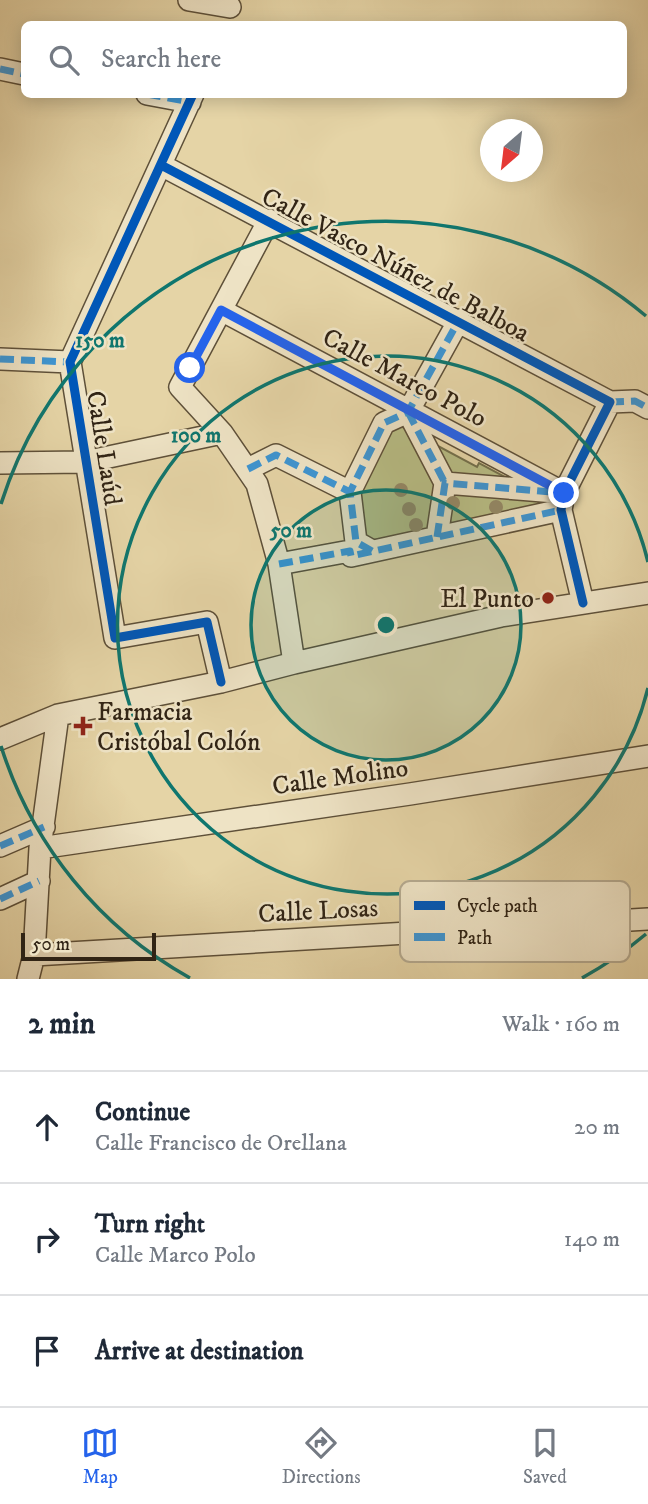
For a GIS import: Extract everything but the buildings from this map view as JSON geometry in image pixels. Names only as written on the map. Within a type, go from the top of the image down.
[{"type":"street","points":[[189,0],[228,11]]},
{"type":"street","points":[[0,69],[21,73]]},
{"type":"street","name":"Calle Laúd","points":[[192,98],[70,362],[115,638],[207,622],[221,682]]},
{"type":"street","name":"Calle Vasco Núñez de Balboa","points":[[161,165],[610,402]]},
{"type":"street","points":[[269,220],[180,387],[222,433],[257,484],[279,564],[294,663]]},
{"type":"street","name":"Calle Marco Polo","points":[[221,310],[408,412],[562,502]]},
{"type":"street","points":[[372,551],[356,542],[350,492],[384,423],[408,412],[459,320]]},
{"type":"street","points":[[0,359],[70,362]]},
{"type":"street","points":[[583,603],[562,502],[610,402],[635,401],[648,408]]},
{"type":"street","points":[[408,412],[445,483],[437,537]]},
{"type":"street","points":[[0,463],[86,463],[222,433]]},
{"type":"street","points":[[248,469],[276,455],[350,492]]},
{"type":"street","points":[[445,483],[562,502]]},
{"type":"street","points":[[279,564],[350,551],[351,555],[437,537],[562,502]]},
{"type":"street","points":[[0,739],[58,715],[221,682],[501,616],[648,593]]},
{"type":"street","points":[[28,979],[34,955],[40,848],[58,715]]},
{"type":"street","name":"Calle Molino","points":[[40,848],[648,756]]},
{"type":"street","points":[[0,846],[44,827]]},
{"type":"street","points":[[0,899],[39,881]]},
{"type":"street","name":"Calle Losas","points":[[630,920],[648,919]]},
{"type":"street","name":"Calle Losas","points":[[34,955],[400,934]]},
{"type":"green space","points":[[382,416],[477,467],[479,463],[537,494],[541,510],[354,552],[344,497]]},
{"type":"marked path","points":[[0,69],[21,73]]},
{"type":"marked path","points":[[168,98],[190,102]]},
{"type":"marked path","points":[[372,551],[356,542],[350,492],[384,423],[408,412],[459,320]]},
{"type":"marked path","points":[[0,359],[70,362]]},
{"type":"marked path","points":[[610,402],[635,401],[648,408]]},
{"type":"marked path","points":[[408,412],[445,483]]},
{"type":"marked path","points":[[248,469],[276,455],[350,492]]},
{"type":"marked path","points":[[437,537],[445,483],[564,493]]},
{"type":"marked path","points":[[279,564],[350,551],[351,556],[561,510]]},
{"type":"marked path","points":[[0,846],[44,827]]},
{"type":"marked path","points":[[0,899],[39,881]]},
{"type":"cycle path","points":[[191,98],[70,362],[115,638],[207,622],[221,682]]},
{"type":"cycle path","points":[[161,165],[610,402],[564,493],[561,510],[583,603]]},
{"type":"place","name":"El Punto","points":[[548,598]]},
{"type":"place","name":"Farmacia Cristóbal Colón","points":[[83,726]]},
{"type":"route","points":[[190,368],[221,310],[564,493]]}]
